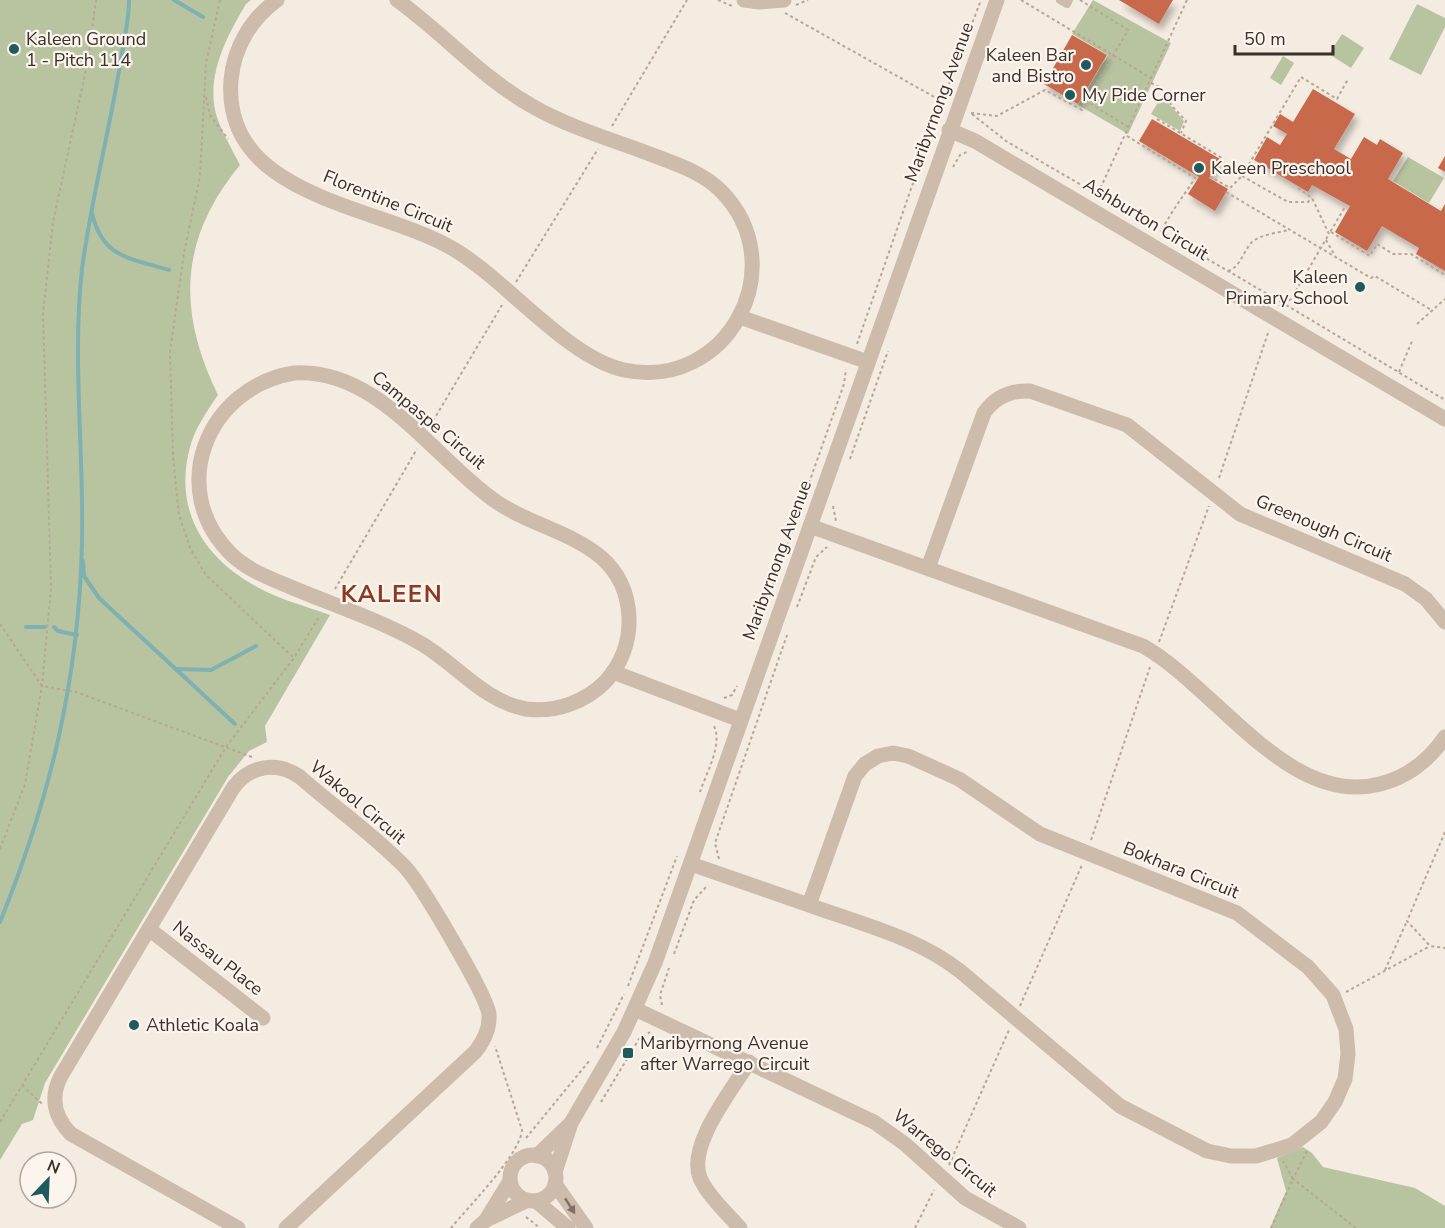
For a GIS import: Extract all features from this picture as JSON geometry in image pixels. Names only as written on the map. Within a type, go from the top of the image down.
[{"type":"street","name":"Florentine Circuit","points":[[277,0],[249,29],[237,51],[231,76],[234,114],[243,138],[258,158],[288,182],[453,249],[589,356],[611,367],[636,372],[673,369],[696,360],[717,346],[740,317],[752,283],[752,258],[748,235],[732,203],[715,185],[695,172],[543,112],[518,98],[398,0]]},
{"type":"street","points":[[744,0],[766,2],[784,0]]},
{"type":"street","name":"Maribyrnong Avenue","points":[[555,1178],[571,1123],[635,1009],[655,963],[949,130],[964,111],[997,0]]},
{"type":"street","name":"Ashburton Circuit","points":[[949,130],[975,141],[1445,419]]},
{"type":"street","points":[[740,317],[868,362]]},
{"type":"street","name":"Campaspe Circuit","points":[[307,372],[332,375],[356,384],[376,398],[502,505],[585,544],[610,566],[626,597],[629,619],[623,652],[613,672],[590,695],[570,705],[537,710],[515,706],[495,698],[413,639],[327,602],[253,571],[233,556],[217,536],[204,507],[200,476],[203,451],[213,428],[228,407],[247,390],[275,377],[307,372]]},
{"type":"street","name":"Greenough Circuit","points":[[928,568],[984,413],[1000,397],[1014,391],[1037,393],[1127,425],[1213,494],[1258,524],[1406,584],[1426,599],[1445,622]]},
{"type":"street","points":[[810,526],[1119,635],[1155,653],[1292,769],[1326,784],[1364,787],[1400,777],[1430,756],[1445,737]]},
{"type":"street","points":[[613,672],[740,720]]},
{"type":"street","name":"Bokhara Circuit","points":[[691,864],[904,939],[934,952],[960,971],[1108,1097],[1145,1122],[1219,1154],[1256,1156],[1278,1150],[1312,1131],[1329,1112],[1341,1090],[1347,1066],[1348,1042],[1343,1017],[1335,998],[1308,967],[1237,913],[1087,854],[1026,827],[943,770],[908,756],[886,754],[865,764],[855,776],[809,905]]},
{"type":"street","points":[[238,1228],[77,1137],[62,1123],[55,1107],[56,1089],[61,1076],[238,782],[257,769],[272,767]]},
{"type":"street","name":"Wakool Circuit","points":[[272,767],[287,770],[300,777],[395,858],[413,878],[483,997],[488,1011],[489,1026]]},
{"type":"street","name":"Nassau Place","points":[[149,929],[263,1018]]},
{"type":"street","name":"Warrego Circuit","points":[[635,1009],[874,1122],[900,1140],[976,1206],[1019,1228]]},
{"type":"street","points":[[286,1228],[475,1052],[484,1040],[489,1026]]},
{"type":"street","points":[[740,1228],[704,1185],[697,1158],[704,1138],[749,1062]]},
{"type":"street","name":"Maribyrnong Avenue","points":[[537,1156],[571,1123]]},
{"type":"street","points":[[481,1224],[510,1181],[515,1163],[525,1156],[537,1156],[548,1161],[555,1178],[586,1228]]},
{"type":"street","points":[[481,1224],[548,1195],[555,1178]]},
{"type":"street","points":[[510,1181],[516,1194],[529,1205],[568,1228]]},
{"type":"lane","points":[[1060,0],[1067,4],[1069,0]]},
{"type":"path","points":[[0,849],[25,784],[42,686],[51,588],[43,313],[53,222],[88,60],[96,0]]},
{"type":"path","points":[[220,0],[207,63],[200,176],[183,264],[170,352],[173,446],[179,515],[191,550],[206,574],[294,658]]},
{"type":"path","points":[[0,1122],[226,747],[294,658],[510,292],[687,0]]},
{"type":"path","points":[[773,585],[942,101],[981,0]]},
{"type":"path","points":[[1020,0],[1151,78]]},
{"type":"path","points":[[964,111],[998,116],[1031,95],[1045,90],[1082,110],[1128,30],[1080,0]]},
{"type":"path","points":[[1101,195],[1100,189],[1151,83],[1151,78],[1187,0]]},
{"type":"path","points":[[766,2],[942,101],[964,111],[1006,141],[1445,400]]},
{"type":"path","points":[[1348,79],[1337,99],[1300,77],[1242,176],[1227,193],[1371,278],[1375,276],[1433,311]]},
{"type":"path","points":[[1151,83],[1168,91],[1172,105],[1186,121],[1181,133]]},
{"type":"path","points":[[1086,101],[1130,128]]},
{"type":"path","points":[[1156,119],[1222,158],[1211,177],[1230,188]]},
{"type":"path","points":[[1126,136],[1195,178],[1179,205],[1171,211],[1161,232]]},
{"type":"path","points":[[1242,176],[1288,202],[1308,202],[1312,198]]},
{"type":"path","points":[[1298,188],[1312,198],[1330,233],[1370,256],[1377,244],[1393,254],[1411,254],[1445,275]]},
{"type":"path","points":[[915,1228],[942,1178],[1087,854],[1273,317],[1282,303],[1291,299],[1345,207]]},
{"type":"path","points":[[1228,271],[1235,267],[1254,241],[1262,236],[1290,230]]},
{"type":"path","points":[[1326,240],[1336,257]]},
{"type":"path","points":[[1417,324],[1445,299]]},
{"type":"path","points":[[1400,372],[1413,339]]},
{"type":"path","points":[[0,624],[42,686],[76,692],[226,747],[272,767]]},
{"type":"path","points":[[699,795],[717,741],[717,733],[712,720],[715,710],[718,702],[732,695],[738,686]]},
{"type":"path","points":[[1385,970],[1445,832]]},
{"type":"path","points":[[526,1138],[571,1086],[594,1053],[630,980],[680,849]]},
{"type":"path","points":[[1407,921],[1430,946]]},
{"type":"path","points":[[1335,998],[1430,946],[1445,948]]},
{"type":"path","points":[[451,1228],[515,1152],[522,1130],[489,1026]]},
{"type":"path","points":[[22,1085],[46,1107],[55,1107]]},
{"type":"path","points":[[1278,1150],[1293,1179],[1356,1228]]},
{"type":"path","points":[[1271,1228],[1293,1179]]},
{"type":"path","points":[[529,1205],[540,1228]]},
{"type":"green space","points":[[0,0],[251,0],[246,4],[232,29],[220,56],[214,85],[216,114],[240,165],[220,193],[205,220],[195,248],[191,276],[191,305],[196,334],[205,364],[218,395],[192,440],[186,470],[186,491],[197,530],[222,562],[266,592],[330,615],[265,726],[267,742],[249,751],[228,777],[45,1083],[33,1120],[22,1124],[0,1160]]},
{"type":"green space","points":[[1093,0],[1171,43],[1128,134],[1078,105],[1108,55],[1072,34]]},
{"type":"green space","points":[[1417,4],[1445,18],[1445,27],[1421,75],[1389,59]]},
{"type":"green space","points":[[1342,34],[1364,48],[1351,68],[1329,54]]},
{"type":"green space","points":[[1283,56],[1294,63],[1281,85],[1270,78]]},
{"type":"green space","points":[[1165,91],[1170,105],[1184,121],[1180,131],[1151,114]]},
{"type":"green space","points":[[1408,157],[1444,178],[1429,203],[1393,181]]},
{"type":"green space","points":[[1303,1147],[1312,1153],[1323,1167],[1415,1188],[1445,1206],[1445,1228],[1270,1228],[1286,1191],[1277,1158]]},
{"type":"building","points":[[1119,0],[1173,0],[1159,24]]},
{"type":"building","points":[[1072,35],[1107,55],[1078,104],[1044,84]]},
{"type":"building","points":[[1313,89],[1355,114],[1334,149],[1351,159],[1364,137],[1377,145],[1380,139],[1403,153],[1388,179],[1441,211],[1445,204],[1445,271],[1416,254],[1419,248],[1382,226],[1367,251],[1335,232],[1350,206],[1312,185],[1308,192],[1254,160],[1267,137],[1280,145],[1287,134],[1273,126],[1280,114],[1293,122]]},
{"type":"building","name":"Kaleen Preschool","points":[[1152,119],[1220,159],[1209,178],[1228,189],[1215,211],[1188,194],[1199,177],[1139,141]]},
{"type":"building","points":[[1445,156],[1445,172],[1438,168]]},
{"type":"waterway","points":[[0,922],[34,829],[48,782],[59,736],[75,641],[82,542],[78,371],[79,303],[90,218],[116,90],[129,0]]},
{"type":"waterway","points":[[174,0],[203,17]]},
{"type":"waterway","points":[[92,213],[97,228],[110,248],[130,259],[169,270]]},
{"type":"waterway","points":[[83,561],[84,576],[99,598],[235,724]]},
{"type":"waterway","points":[[26,627],[45,627]]},
{"type":"waterway","points":[[54,627],[58,631],[77,635]]},
{"type":"waterway","points":[[176,669],[211,670],[256,646]]},
{"type":"place","name":"Kaleen Ground 1 - Pitch 114","points":[[14,49]]},
{"type":"place","name":"Kaleen Bar and Bistro","points":[[1086,65]]},
{"type":"place","name":"My Pide Corner","points":[[1070,95]]},
{"type":"place","name":"Kaleen Preschool","points":[[1199,168]]},
{"type":"place","name":"Kaleen Primary School","points":[[1360,287]]},
{"type":"place","name":"Athletic Koala","points":[[134,1025]]},
{"type":"place","name":"Maribyrnong Avenue after Warrego Circuit","points":[[628,1053]]},
{"type":"district","name":"KALEEN","points":[[392,594]]}]
